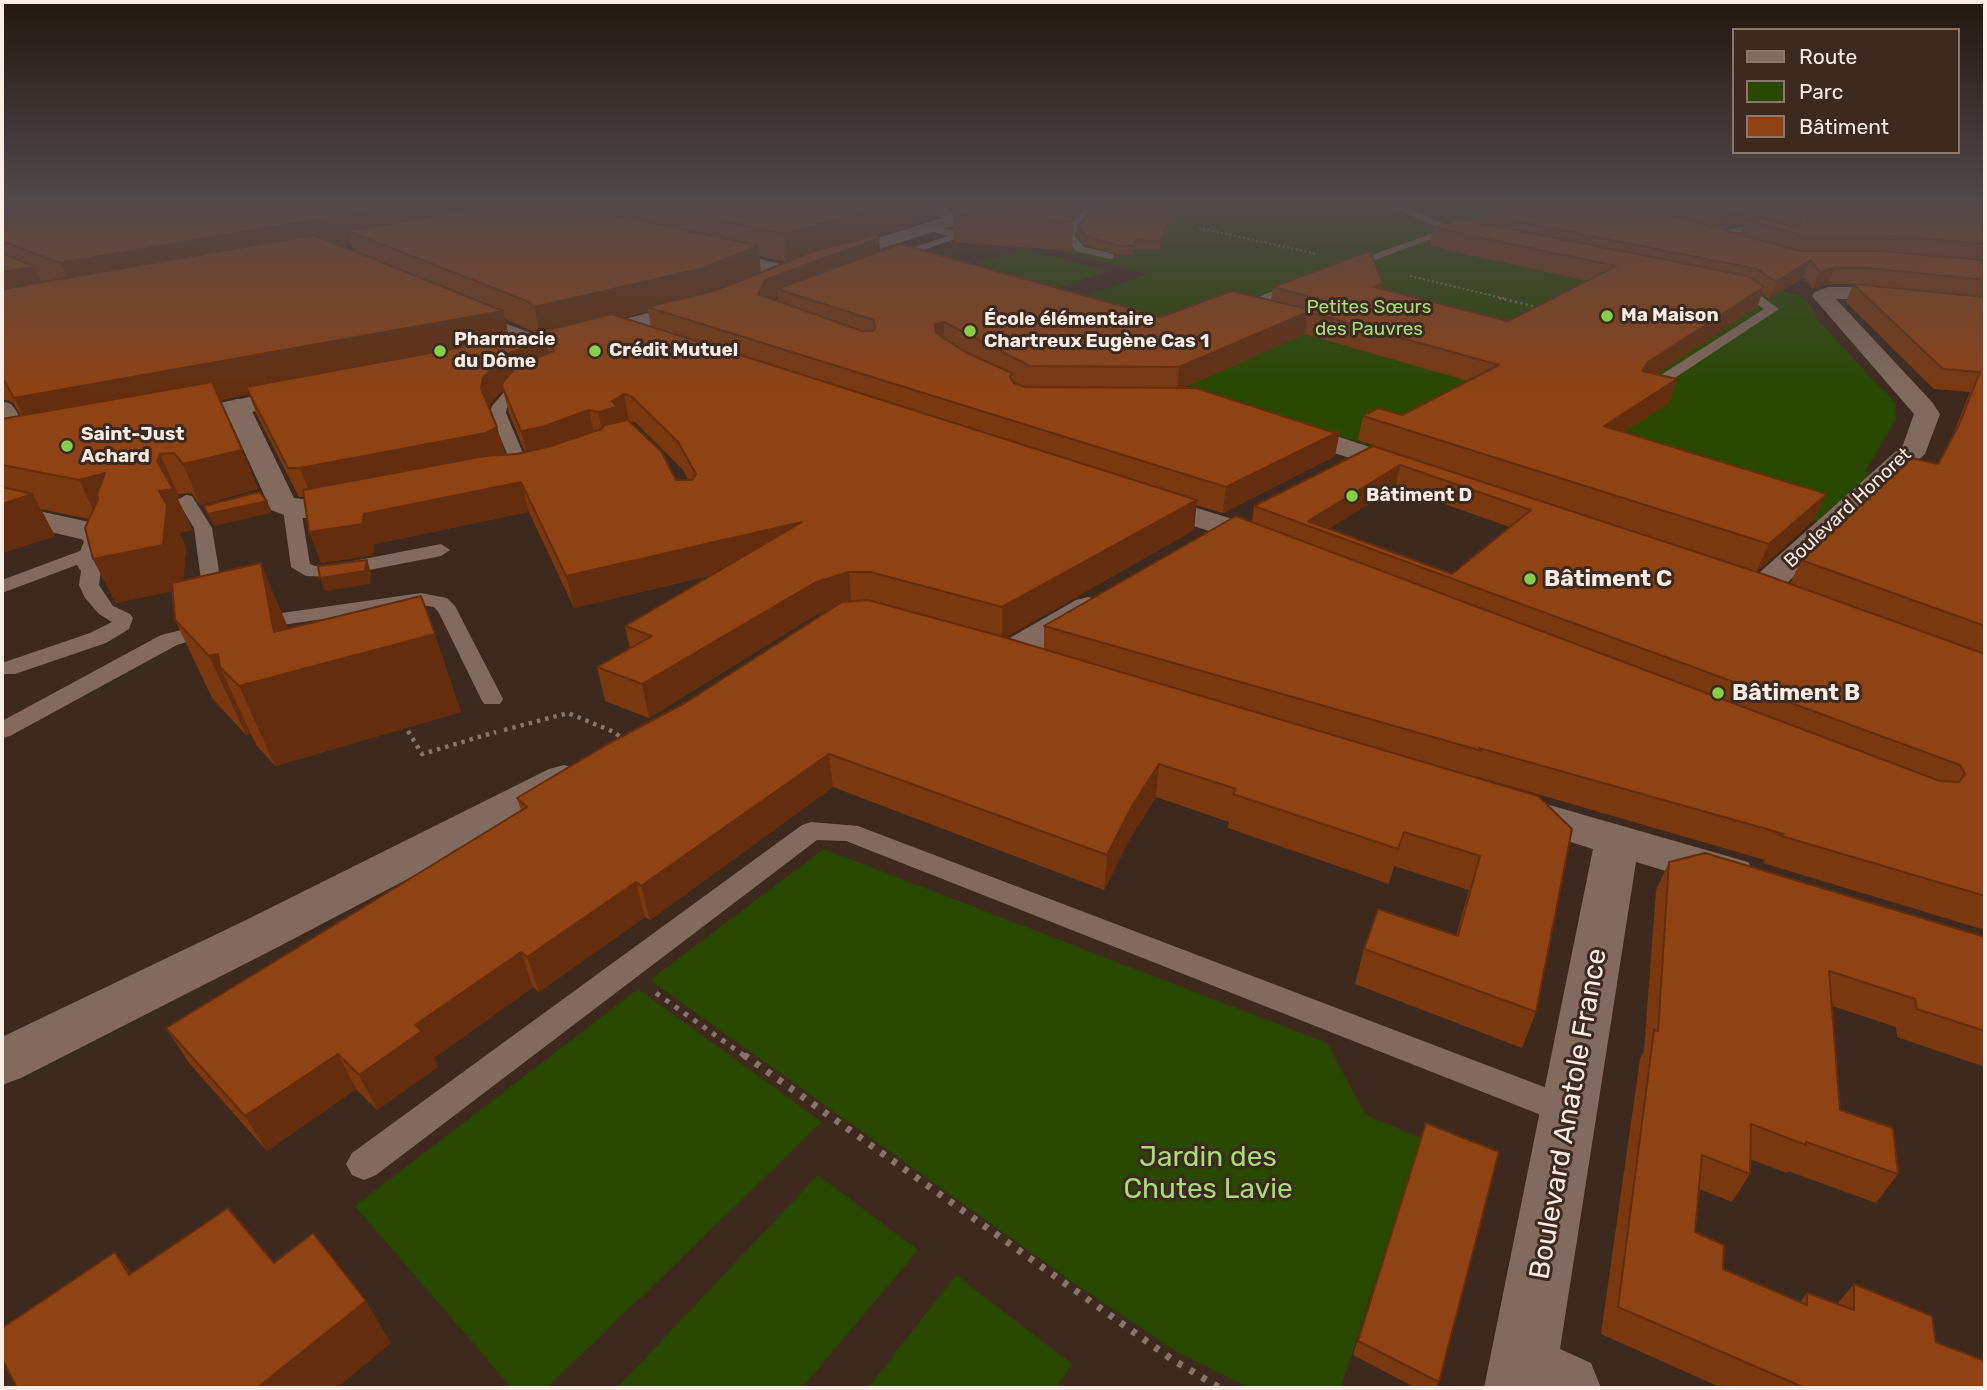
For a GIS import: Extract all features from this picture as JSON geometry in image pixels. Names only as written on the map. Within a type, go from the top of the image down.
[{"type":"street","points":[[755,264],[790,272]]},
{"type":"street","points":[[761,285],[808,264]]},
{"type":"street","name":"Boulevard Honoret","points":[[1800,602],[1750,583],[1915,448],[1927,414],[1822,296],[1828,293],[1860,293],[1985,307]]},
{"type":"street","points":[[442,304],[526,339],[555,344]]},
{"type":"street","points":[[498,357],[712,304]]},
{"type":"street","points":[[617,328],[668,344]]},
{"type":"street","points":[[142,426],[330,389]]},
{"type":"street","points":[[237,407],[278,499],[311,509],[389,493]]},
{"type":"street","points":[[2,409],[24,448]]},
{"type":"street","points":[[1268,422],[1441,480]]},
{"type":"street","points":[[1329,474],[1366,455]]},
{"type":"street","points":[[479,475],[545,467]]},
{"type":"street","points":[[1123,493],[1244,525],[1191,547]]},
{"type":"street","points":[[2,512],[92,532],[100,540],[94,557]]},
{"type":"street","points":[[1060,671],[989,650],[1110,595]]},
{"type":"street","points":[[2,1062],[632,746]]},
{"type":"street","points":[[1482,800],[1762,883]]},
{"type":"street","name":"Boulevard Anatole France","points":[[1536,1382],[1569,1111],[1617,840]]},
{"type":"lane","points":[[1331,272],[1354,264]]},
{"type":"lane","points":[[1266,313],[1242,306],[1306,282]]},
{"type":"lane","points":[[1647,390],[1773,309],[1746,292],[1719,286]]},
{"type":"lane","points":[[479,475],[517,458],[498,413],[500,406],[518,385],[539,378]]},
{"type":"lane","points":[[278,499],[301,567],[313,572],[333,571],[441,550]]},
{"type":"lane","points":[[214,602],[203,528],[191,507],[218,508]]},
{"type":"lane","points":[[2,587],[94,557],[89,585],[95,598],[106,610],[123,618],[122,625],[97,638],[8,669]]},
{"type":"lane","points":[[2,731],[169,640],[189,634],[421,599],[440,602],[448,610],[492,699]]},
{"type":"lane","points":[[364,1164],[811,831],[849,832],[1569,1111]]},
{"type":"path","points":[[1360,264],[1546,309]]},
{"type":"path","points":[[408,731],[422,754],[568,713],[614,732],[632,746]]},
{"type":"path","points":[[651,990],[1173,1360],[1220,1388]]},
{"type":"green space","points":[[978,264],[1081,264],[1108,271],[1059,288]]},
{"type":"green space","name":"Petites Sœurs des Pauvres","points":[[1110,264],[1708,264],[1805,299],[1817,315],[1814,316],[1895,403],[1896,420],[1865,471],[1871,473],[1858,489],[1819,522],[1454,409],[1383,450],[1146,373],[1058,305],[1148,274]]},
{"type":"green space","name":"Jardin des Chutes Lavie","points":[[824,849],[1327,1043],[1366,1115],[1421,1138],[1341,1388],[1249,1388],[1177,1352],[1071,1281],[650,980]]},
{"type":"green space","points":[[638,989],[822,1122],[547,1388],[512,1388],[355,1206]]},
{"type":"green space","points":[[818,1175],[918,1250],[802,1388],[617,1388]]},
{"type":"green space","points":[[956,1275],[1072,1364],[1056,1388],[868,1388]]},
{"type":"building","points":[[2,264],[28,264],[35,267],[2,272]]},
{"type":"building","points":[[147,264],[386,264],[503,311],[14,398],[2,377],[2,289]]},
{"type":"building","points":[[432,264],[713,264],[534,307],[527,301]]},
{"type":"building","points":[[782,264],[809,264],[765,280],[758,294],[862,331],[873,331],[874,320],[777,289],[846,264],[971,264],[1161,317],[1232,291],[1321,310],[1324,308],[1322,300],[1273,287],[1335,264],[1375,264],[1383,283],[1374,287],[1508,321],[1616,266],[1606,264],[1687,264],[1748,276],[1764,287],[1648,362],[1642,371],[1677,379],[1604,426],[1827,494],[1769,544],[1363,416],[1378,408],[1402,415],[1499,365],[1308,312],[1179,367],[1030,366],[944,322],[935,324],[936,333],[967,353],[1012,373],[1010,377],[1014,383],[1025,387],[1196,388],[1332,432],[1340,431],[1226,487],[647,307],[717,290]]},
{"type":"building","points":[[1731,264],[1804,264],[1776,282],[1757,269]]},
{"type":"building","points":[[1813,264],[1985,264],[1985,280],[1867,268],[1835,268],[1820,272]]},
{"type":"building","points":[[1853,284],[1985,297],[1985,626],[1801,560],[1912,458],[1938,464],[1959,425],[1980,372],[1943,369]]},
{"type":"building","points":[[611,314],[1197,500],[1002,607],[870,572],[849,572],[816,582],[642,684],[597,667],[652,636],[625,626],[802,522],[566,576],[521,482],[364,514],[362,524],[309,532],[303,490],[485,456],[517,454],[551,446],[601,429],[605,425],[628,420],[661,451],[676,480],[692,480],[696,474],[678,442],[631,396],[624,394],[612,401],[617,407],[598,412],[589,410],[542,427],[521,431],[502,386],[503,382],[518,365],[554,351],[552,342],[546,341],[506,354],[483,378],[481,388],[497,427],[486,433],[300,468],[288,468],[246,387],[532,334]]},
{"type":"building","points":[[212,382],[242,450],[183,464],[174,453],[160,454],[157,461],[173,489],[159,491],[167,505],[163,545],[93,559],[85,528],[98,499],[105,473],[79,480],[2,465],[2,419]]},
{"type":"building","points":[[1373,446],[1760,573],[1985,654],[1985,896],[1778,835],[1784,834],[1044,626],[1236,516],[1940,781],[1959,782],[1965,774],[1960,765],[1254,506]],"holes":[[[1400,465],[1531,510],[1452,574],[1308,521]]]},
{"type":"building","points":[[2,487],[33,494],[2,504]]},
{"type":"building","points":[[259,492],[267,501],[208,514],[204,506]]},
{"type":"building","points":[[367,560],[365,571],[320,578],[318,566]]},
{"type":"building","points":[[261,563],[274,632],[421,596],[435,634],[239,686],[220,667],[218,654],[209,656],[175,620],[172,583]]},
{"type":"building","points":[[868,600],[993,634],[1538,796],[1572,829],[1536,1012],[1364,949],[1378,909],[1458,936],[1480,856],[1404,832],[1398,849],[1233,794],[1236,789],[1159,764],[1132,806],[1107,855],[829,754],[641,886],[636,882],[527,957],[521,952],[415,1025],[422,1031],[359,1075],[338,1054],[245,1116],[166,1028],[527,807],[517,798],[606,745],[685,703],[842,602]]},
{"type":"building","points":[[1705,853],[1985,937],[1985,1031],[1917,1009],[1915,999],[1829,971],[1840,1110],[1893,1128],[1898,1174],[1806,1142],[1806,1145],[1751,1124],[1750,1174],[1702,1155],[1695,1232],[1724,1245],[1723,1269],[1807,1305],[1807,1293],[1854,1310],[1854,1284],[1932,1316],[1936,1342],[1985,1361],[1985,1388],[1805,1388],[1618,1307],[1654,1030],[1658,1031],[1669,862]]},
{"type":"building","points":[[1426,1123],[1499,1152],[1439,1382],[1358,1341]]},
{"type":"building","points":[[228,1208],[274,1263],[313,1233],[366,1301],[257,1388],[17,1388],[2,1359],[2,1328],[115,1252],[129,1275]]},
{"type":"place","name":"Ma Maison","points":[[1607,316]]},
{"type":"place","name":"École élémentaire Chartreux Eugène Cas 1","points":[[970,331]]},
{"type":"place","name":"Pharmacie du Dôme","points":[[440,351]]},
{"type":"place","name":"Crédit Mutuel","points":[[595,351]]},
{"type":"place","name":"Saint-Just Achard","points":[[67,446]]},
{"type":"place","name":"Bâtiment D","points":[[1352,496]]},
{"type":"place","name":"Bâtiment C","points":[[1530,579]]},
{"type":"place","name":"Bâtiment B","points":[[1718,693]]}]
